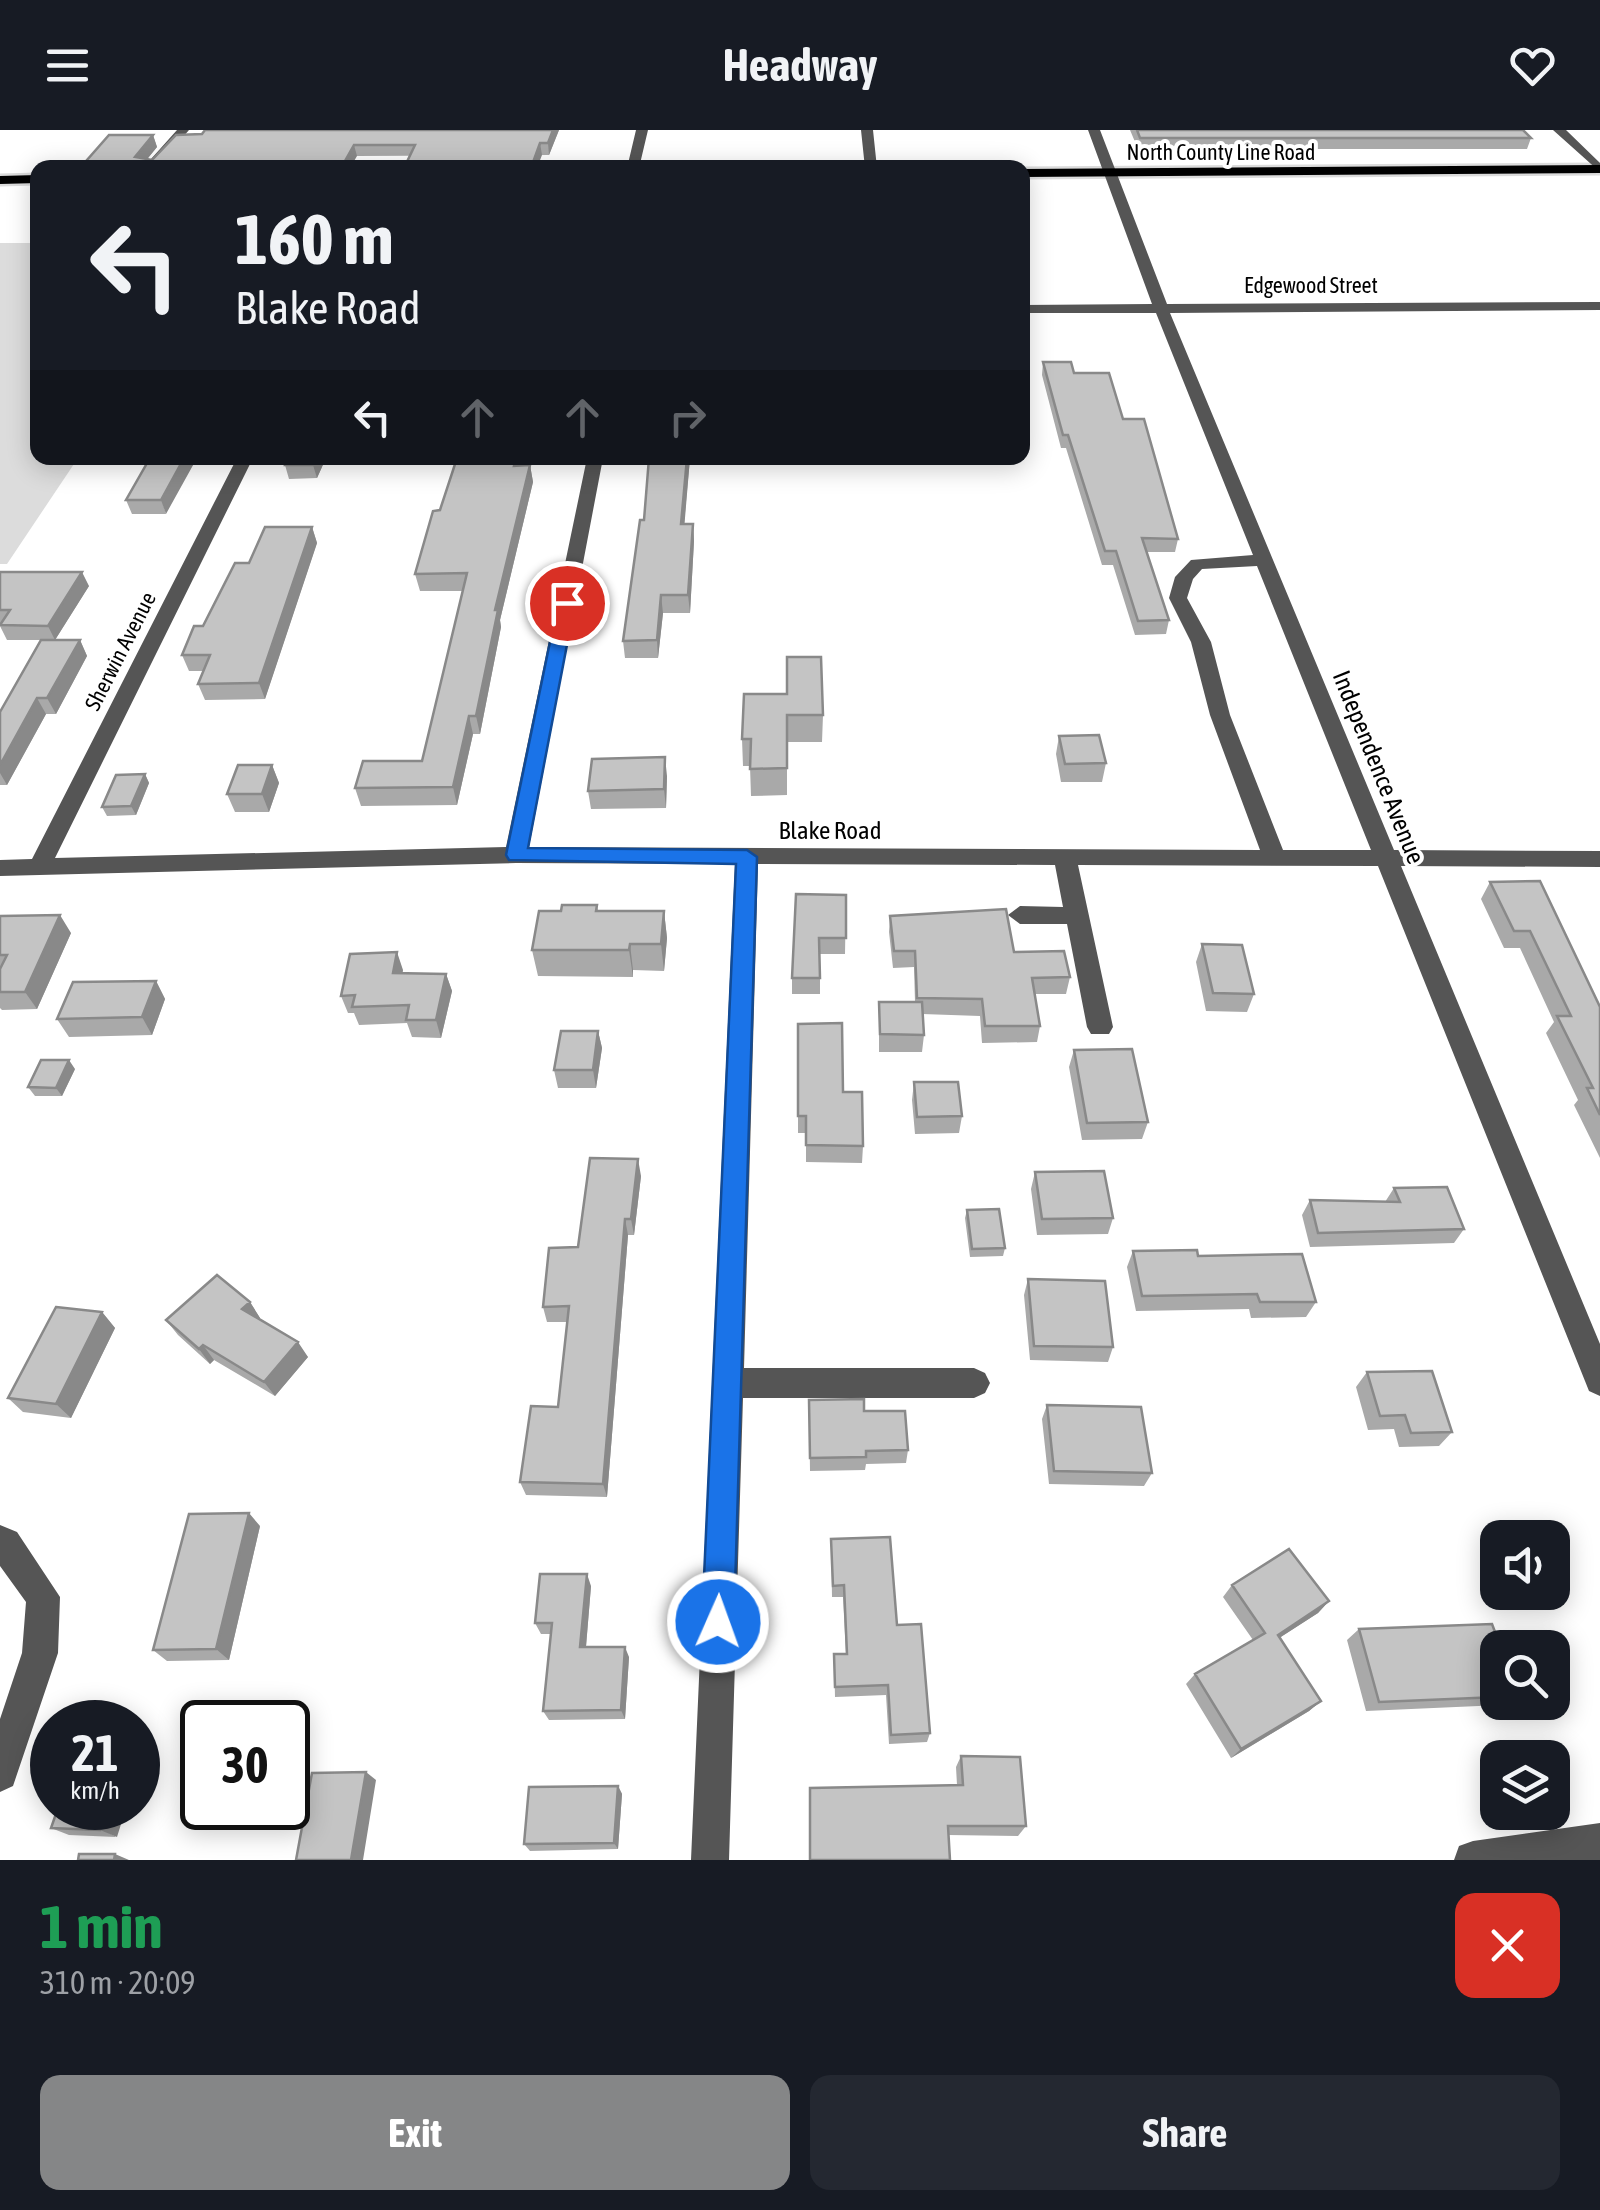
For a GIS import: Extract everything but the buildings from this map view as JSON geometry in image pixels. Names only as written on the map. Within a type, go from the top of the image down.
[{"type":"main road","name":"North County Line Road","points":[[1030,173],[1599,170]]},
{"type":"main road","points":[[0,180],[30,180]]},
{"type":"street","points":[[156,160],[182,130]]},
{"type":"street","points":[[635,160],[642,130]]},
{"type":"street","points":[[867,130],[870,160]]},
{"type":"street","name":"Independence Avenue","points":[[1094,130],[1161,308],[1600,1381]]},
{"type":"street","points":[[1559,130],[1599,170]]},
{"type":"street","name":"Edgewood Street","points":[[1030,308],[1600,306]]},
{"type":"street","name":"Sherwin Avenue","points":[[40,868],[242,465]]},
{"type":"street","points":[[516,855],[594,465]]},
{"type":"street","points":[[1264,560],[1198,564],[1184,577],[1178,598],[1201,642],[1220,715],[1275,859]]},
{"type":"street","name":"Blake Road","points":[[0,868],[516,855],[1600,859]]},
{"type":"street","points":[[710,1860],[747,857]]},
{"type":"street","points":[[1064,858],[1100,1028]]},
{"type":"street","points":[[1020,915],[1076,916]]},
{"type":"street","points":[[727,1383],[974,1383]]},
{"type":"street","points":[[0,1542],[6,1544],[43,1597],[40,1653],[0,1773]]},
{"type":"street","points":[[1473,1860],[1600,1842]]},
{"type":"shaded area","points":[[0,243],[30,243],[30,465],[73,465],[7,564],[0,564]]},
{"type":"route","points":[[567,603],[516,855],[747,857],[718,1622]]}]
